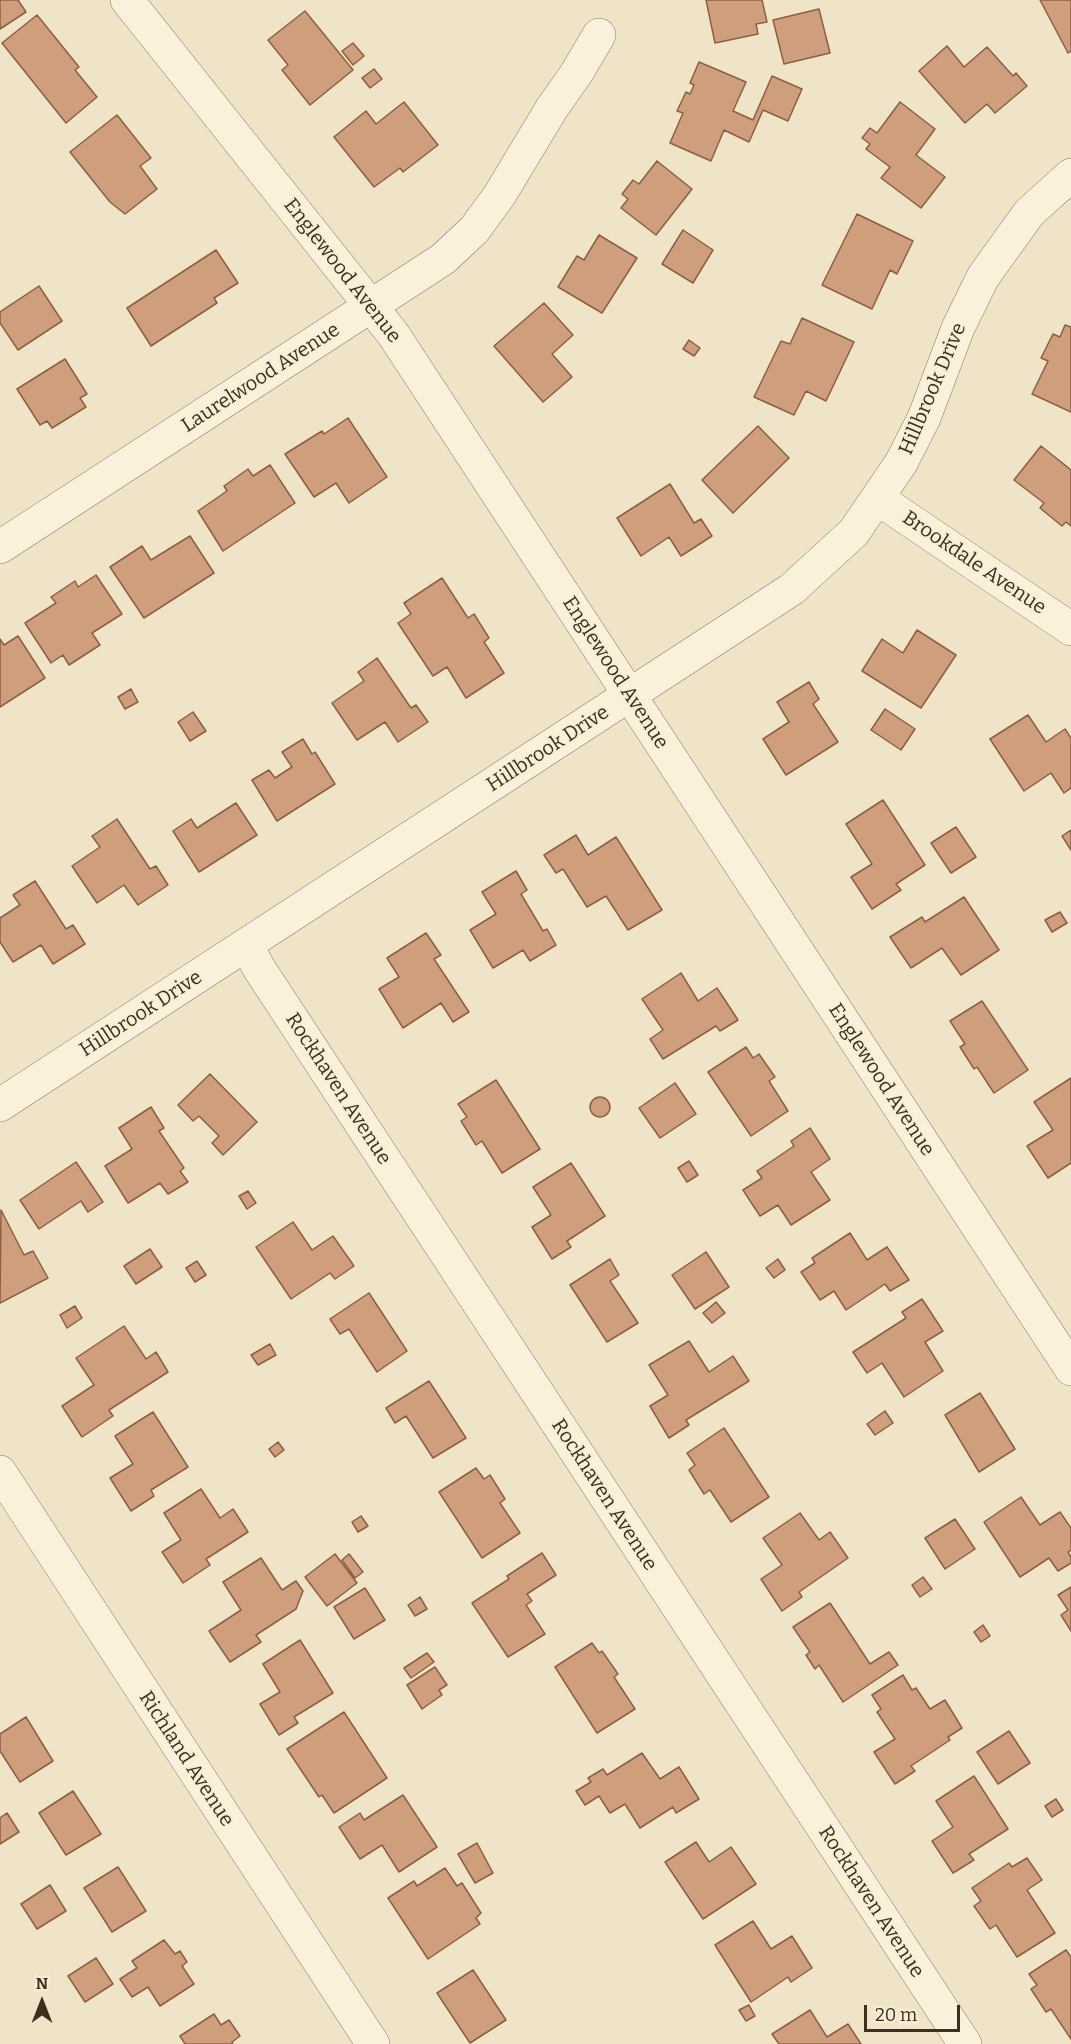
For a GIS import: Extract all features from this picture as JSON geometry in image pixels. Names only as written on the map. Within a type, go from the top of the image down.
[{"type":"street","name":"Englewood Avenue","points":[[127,0],[393,334],[1071,1369]]},
{"type":"street","name":"Laurelwood Avenue","points":[[0,547],[443,259],[474,230],[499,196],[599,35]]},
{"type":"street","name":"Hillbrook Drive","points":[[0,1105],[792,589],[854,532],[901,463],[924,418],[958,328],[983,277],[1029,213],[1071,174]]},
{"type":"street","name":"Brookdale Avenue","points":[[877,498],[1071,629]]},
{"type":"street","name":"Rockhaven Avenue","points":[[246,945],[260,970],[964,2044]]},
{"type":"street","name":"Richland Avenue","points":[[0,1472],[373,2044]]},
{"type":"building","points":[[0,0],[18,0],[26,12],[0,29]]},
{"type":"building","points":[[706,0],[762,0],[767,22],[756,24],[758,34],[715,43]]},
{"type":"building","points":[[1040,0],[1071,0],[1071,51],[1068,53]]},
{"type":"building","points":[[819,9],[830,53],[784,64],[773,20]]},
{"type":"building","points":[[305,11],[353,70],[310,105],[282,70],[288,65],[268,40]]},
{"type":"building","points":[[37,15],[79,67],[75,70],[97,97],[66,123],[2,43]]},
{"type":"building","points":[[353,43],[364,56],[353,65],[342,51]]},
{"type":"building","points":[[947,46],[964,67],[987,47],[1013,76],[1016,73],[1027,86],[995,113],[987,104],[965,123],[919,71]]},
{"type":"building","points":[[699,62],[746,82],[733,111],[753,120],[772,76],[802,89],[788,121],[763,110],[749,142],[724,130],[711,161],[670,143],[683,113],[677,111],[686,92],[690,94],[694,85],[690,83]]},
{"type":"building","points":[[374,69],[382,79],[370,88],[362,78]]},
{"type":"building","points":[[404,102],[438,145],[403,172],[400,168],[374,187],[334,137],[366,111],[376,124]]},
{"type":"building","points":[[900,102],[935,129],[916,155],[945,177],[921,208],[881,178],[890,167],[866,149],[870,144],[862,138],[870,128],[877,133]]},
{"type":"building","points":[[117,115],[151,158],[140,166],[157,189],[125,214],[110,202],[70,152]]},
{"type":"building","points":[[657,161],[692,189],[656,235],[621,208],[628,199],[622,194],[633,180],[639,184]]},
{"type":"building","points":[[857,214],[913,241],[897,274],[890,270],[872,309],[822,285]]},
{"type":"building","points":[[683,230],[713,250],[693,283],[662,264]]},
{"type":"building","points":[[599,235],[637,258],[602,313],[558,287],[577,256],[584,260]]},
{"type":"building","points":[[216,250],[238,283],[214,298],[217,303],[151,346],[127,308]]},
{"type":"building","points":[[39,286],[62,321],[18,350],[0,323],[0,312]]},
{"type":"building","points":[[544,303],[573,335],[552,354],[572,377],[543,402],[494,346]]},
{"type":"building","points":[[802,318],[854,342],[826,401],[806,391],[794,415],[754,397],[781,341],[790,344]]},
{"type":"building","points":[[1065,325],[1071,327],[1071,412],[1032,394],[1048,361],[1041,358],[1053,334],[1060,337]]},
{"type":"building","points":[[689,340],[700,348],[694,356],[683,349]]},
{"type":"building","points":[[65,359],[87,394],[80,398],[86,407],[52,428],[47,421],[40,425],[17,389]]},
{"type":"building","points":[[348,418],[387,477],[349,503],[336,483],[314,497],[285,454],[322,431],[324,434]]},
{"type":"building","points":[[758,426],[789,458],[733,513],[702,480]]},
{"type":"building","points":[[1041,446],[1071,470],[1071,526],[1066,522],[1062,526],[1040,508],[1044,503],[1014,480]]},
{"type":"building","points":[[270,465],[295,503],[223,551],[198,511],[227,491],[224,486],[248,469],[253,476]]},
{"type":"building","points":[[670,484],[694,523],[701,519],[712,536],[681,556],[669,537],[641,556],[617,518]]},
{"type":"building","points":[[190,536],[214,573],[144,618],[110,567],[142,546],[151,560]]},
{"type":"building","points":[[96,575],[122,614],[92,633],[100,645],[69,665],[63,655],[51,663],[25,623],[56,603],[51,597],[75,581],[78,587]]},
{"type":"building","points":[[442,578],[468,618],[474,614],[489,638],[484,642],[504,673],[466,698],[447,667],[433,676],[398,623],[411,614],[404,603]]},
{"type":"building","points":[[917,630],[956,655],[921,708],[862,671],[882,639],[903,653]]},
{"type":"building","points":[[18,636],[45,678],[0,707],[0,639],[4,645]]},
{"type":"building","points":[[377,658],[411,708],[416,705],[428,722],[398,742],[385,722],[357,740],[332,703],[364,681],[358,672]]},
{"type":"building","points":[[809,682],[819,699],[813,704],[838,742],[786,775],[763,739],[789,722],[777,702]]},
{"type":"building","points":[[131,689],[138,702],[125,709],[118,697]]},
{"type":"building","points":[[885,709],[915,729],[901,750],[871,730]]},
{"type":"building","points":[[193,712],[206,731],[190,741],[178,722]]},
{"type":"building","points":[[1028,715],[1046,742],[1065,729],[1071,738],[1071,788],[1064,793],[1051,773],[1024,791],[990,739]]},
{"type":"building","points":[[303,739],[312,754],[315,752],[335,784],[277,821],[252,780],[269,770],[275,778],[292,767],[282,752]]},
{"type":"building","points":[[883,800],[925,865],[896,884],[901,890],[872,909],[851,877],[872,864],[846,824]]},
{"type":"building","points":[[236,803],[257,835],[199,872],[173,831],[191,819],[197,828]]},
{"type":"building","points":[[117,819],[150,869],[156,866],[168,885],[138,905],[124,885],[97,903],[72,866],[100,847],[92,836]]},
{"type":"building","points":[[956,827],[976,857],[951,873],[931,843]]},
{"type":"building","points":[[1071,830],[1071,850],[1062,836]]},
{"type":"building","points":[[576,835],[588,855],[616,837],[662,910],[628,930],[606,896],[587,907],[563,869],[556,873],[544,855]]},
{"type":"building","points":[[516,871],[527,890],[521,894],[543,931],[547,929],[556,945],[530,961],[523,950],[493,968],[470,930],[496,914],[482,892]]},
{"type":"building","points":[[35,881],[66,929],[73,925],[85,944],[53,964],[41,945],[13,962],[0,942],[0,918],[20,905],[13,895]]},
{"type":"building","points":[[964,897],[999,950],[961,975],[942,948],[911,968],[890,937],[922,917],[925,922]]},
{"type":"building","points":[[1060,912],[1067,923],[1052,932],[1045,920]]},
{"type":"building","points":[[426,933],[441,955],[434,959],[469,1012],[453,1022],[441,1003],[403,1028],[379,989],[399,977],[387,958]]},
{"type":"building","points":[[681,973],[698,1001],[717,988],[738,1020],[720,1031],[716,1026],[663,1059],[650,1039],[663,1030],[642,999]]},
{"type":"building","points":[[982,1001],[1028,1070],[994,1093],[977,1067],[974,1069],[960,1047],[965,1044],[950,1021]]},
{"type":"building","points":[[746,1047],[753,1058],[759,1054],[775,1077],[769,1081],[788,1111],[751,1136],[708,1072]]},
{"type":"building","points":[[210,1074],[257,1122],[223,1155],[212,1143],[219,1136],[199,1116],[193,1121],[178,1105]]},
{"type":"building","points":[[1071,1078],[1071,1163],[1048,1178],[1027,1146],[1053,1130],[1034,1102]]},
{"type":"building","points":[[496,1080],[540,1149],[502,1173],[482,1141],[476,1145],[461,1121],[467,1117],[458,1104]]},
{"type":"building","points":[[675,1083],[696,1114],[660,1138],[639,1108]]},
{"type":"building","points":[[600,1097],[607,1100],[610,1107],[607,1114],[600,1117],[593,1114],[590,1107],[593,1100]]},
{"type":"building","points":[[151,1107],[164,1128],[159,1131],[184,1168],[180,1171],[188,1182],[168,1194],[160,1183],[128,1203],[105,1166],[132,1149],[119,1128]]},
{"type":"building","points":[[810,1128],[830,1159],[811,1172],[830,1200],[791,1225],[778,1205],[760,1216],[743,1190],[762,1178],[757,1171],[794,1146],[791,1141]]},
{"type":"building","points":[[689,1161],[698,1175],[687,1182],[678,1168]]},
{"type":"building","points":[[76,1162],[103,1202],[88,1212],[81,1201],[39,1229],[20,1200]]},
{"type":"building","points":[[571,1163],[605,1216],[567,1241],[571,1247],[552,1259],[532,1227],[551,1215],[533,1187]]},
{"type":"building","points":[[248,1191],[256,1203],[247,1209],[239,1196]]},
{"type":"building","points":[[1,1210],[24,1255],[33,1251],[48,1278],[0,1303]]},
{"type":"building","points":[[293,1222],[312,1250],[333,1236],[354,1266],[335,1279],[330,1273],[291,1299],[256,1247]]},
{"type":"building","points":[[850,1233],[867,1260],[887,1247],[909,1280],[890,1291],[885,1284],[846,1310],[834,1291],[820,1300],[801,1272],[815,1263],[812,1258]]},
{"type":"building","points":[[150,1249],[162,1267],[136,1284],[124,1266]]},
{"type":"building","points":[[706,1252],[729,1287],[695,1309],[672,1275]]},
{"type":"building","points":[[610,1259],[619,1275],[610,1281],[638,1323],[607,1342],[570,1285]]},
{"type":"building","points":[[778,1259],[785,1270],[774,1278],[766,1268]]},
{"type":"building","points":[[197,1261],[206,1275],[195,1282],[186,1268]]},
{"type":"building","points":[[369,1293],[407,1351],[377,1372],[349,1329],[340,1334],[330,1319]]},
{"type":"building","points":[[922,1299],[943,1331],[925,1342],[943,1371],[904,1397],[882,1363],[867,1373],[853,1352],[906,1318],[902,1312]]},
{"type":"building","points":[[716,1302],[725,1313],[712,1323],[703,1313]]},
{"type":"building","points":[[75,1306],[82,1318],[67,1328],[60,1315]]},
{"type":"building","points":[[124,1326],[146,1359],[156,1352],[168,1372],[109,1410],[113,1416],[82,1437],[62,1406],[94,1385],[76,1358]]},
{"type":"building","points":[[689,1341],[709,1372],[733,1356],[749,1381],[686,1420],[689,1425],[669,1438],[650,1406],[668,1395],[649,1365]]},
{"type":"building","points":[[270,1344],[276,1355],[258,1365],[251,1355]]},
{"type":"building","points":[[429,1381],[466,1438],[433,1458],[406,1416],[395,1423],[386,1408]]},
{"type":"building","points":[[980,1393],[1015,1449],[979,1472],[945,1415]]},
{"type":"building","points":[[885,1411],[893,1423],[875,1435],[867,1424]]},
{"type":"building","points":[[153,1412],[188,1467],[151,1490],[154,1496],[131,1511],[110,1478],[133,1464],[115,1436]]},
{"type":"building","points":[[724,1428],[769,1497],[731,1522],[710,1490],[704,1494],[689,1470],[695,1465],[687,1453]]},
{"type":"building","points":[[278,1442],[284,1450],[275,1457],[269,1449]]},
{"type":"building","points":[[476,1468],[484,1479],[490,1475],[505,1499],[500,1503],[520,1533],[482,1558],[439,1492]]},
{"type":"building","points":[[201,1489],[220,1518],[233,1509],[248,1532],[206,1559],[210,1565],[183,1583],[162,1552],[181,1540],[164,1513]]},
{"type":"building","points":[[1021,1497],[1040,1525],[1060,1512],[1071,1528],[1071,1550],[1068,1552],[1071,1563],[1058,1571],[1049,1558],[1020,1577],[984,1522]]},
{"type":"building","points":[[800,1513],[819,1540],[830,1532],[848,1558],[799,1592],[802,1597],[782,1611],[761,1579],[782,1565],[763,1538]]},
{"type":"building","points":[[361,1516],[368,1526],[358,1532],[352,1522]]},
{"type":"building","points":[[955,1519],[975,1549],[945,1569],[925,1538]]},
{"type":"building","points":[[542,1553],[556,1575],[527,1594],[532,1601],[526,1605],[545,1634],[508,1657],[472,1603],[509,1579],[507,1576]]},
{"type":"building","points":[[335,1554],[357,1583],[327,1606],[305,1577]]},
{"type":"building","points":[[349,1554],[363,1572],[355,1578],[342,1560]]},
{"type":"building","points":[[261,1558],[282,1590],[296,1581],[303,1591],[296,1609],[256,1635],[261,1642],[230,1662],[209,1631],[241,1610],[223,1582]]},
{"type":"building","points":[[923,1577],[932,1589],[920,1597],[912,1585]]},
{"type":"building","points":[[1071,1587],[1071,1631],[1061,1615],[1068,1610],[1058,1595]]},
{"type":"building","points":[[365,1588],[385,1620],[354,1639],[334,1607]]},
{"type":"building","points":[[420,1597],[427,1609],[415,1616],[408,1605]]},
{"type":"building","points":[[830,1603],[870,1664],[889,1652],[898,1665],[843,1702],[819,1665],[815,1669],[806,1655],[810,1652],[793,1627]]},
{"type":"building","points":[[983,1625],[990,1636],[981,1642],[974,1632]]},
{"type":"building","points":[[300,1640],[333,1693],[294,1717],[298,1723],[279,1735],[260,1704],[280,1692],[263,1664]]},
{"type":"building","points":[[592,1643],[599,1653],[602,1651],[618,1674],[614,1677],[635,1709],[597,1733],[555,1667]]},
{"type":"building","points":[[427,1653],[434,1662],[411,1678],[404,1668]]},
{"type":"building","points":[[435,1667],[447,1685],[439,1690],[442,1695],[422,1709],[407,1685]]},
{"type":"building","points":[[903,1675],[912,1690],[916,1688],[930,1709],[945,1700],[962,1728],[948,1737],[950,1740],[911,1766],[915,1771],[895,1784],[874,1752],[895,1739],[877,1712],[881,1709],[872,1695]]},
{"type":"building","points":[[344,1712],[387,1778],[334,1813],[322,1795],[319,1797],[287,1749]]},
{"type":"building","points":[[26,1717],[53,1761],[20,1782],[0,1751],[0,1734]]},
{"type":"building","points":[[1009,1731],[1030,1763],[998,1784],[977,1752]]},
{"type":"building","points":[[642,1753],[660,1779],[679,1767],[699,1799],[676,1813],[673,1807],[640,1828],[625,1804],[610,1813],[599,1796],[585,1805],[576,1791],[591,1782],[588,1778],[603,1769],[607,1775]]},
{"type":"building","points":[[974,1776],[1008,1829],[969,1854],[974,1860],[953,1873],[932,1841],[953,1827],[936,1801]]},
{"type":"building","points":[[73,1791],[101,1834],[66,1855],[39,1813]]},
{"type":"building","points":[[403,1795],[437,1847],[399,1872],[382,1845],[360,1859],[339,1827],[360,1813],[364,1820]]},
{"type":"building","points":[[1056,1799],[1063,1810],[1052,1817],[1045,1806]]},
{"type":"building","points":[[7,1813],[19,1832],[0,1844],[0,1818]]},
{"type":"building","points":[[696,1842],[709,1862],[731,1847],[756,1884],[703,1919],[665,1862]]},
{"type":"building","points":[[477,1843],[493,1873],[475,1883],[458,1854]]},
{"type":"building","points":[[1027,1858],[1042,1880],[1027,1890],[1055,1933],[1017,1957],[996,1925],[990,1929],[974,1906],[981,1901],[972,1888],[1009,1863],[1012,1867]]},
{"type":"building","points":[[118,1867],[146,1911],[112,1932],[84,1888]]},
{"type":"building","points":[[445,1868],[457,1886],[462,1883],[481,1913],[476,1918],[480,1924],[428,1959],[388,1898],[414,1881],[417,1886]]},
{"type":"building","points":[[50,1885],[66,1911],[37,1929],[21,1904]]},
{"type":"building","points":[[753,1921],[771,1949],[792,1936],[812,1968],[791,1982],[788,1977],[751,2002],[715,1945]]},
{"type":"building","points":[[164,1940],[175,1954],[180,1951],[187,1962],[182,1966],[194,1984],[160,2006],[148,1987],[132,1997],[120,1979],[137,1968],[132,1961]]},
{"type":"building","points":[[1066,1950],[1071,1957],[1071,2039],[1051,2009],[1046,2012],[1031,1989],[1037,1985],[1029,1974]]},
{"type":"building","points":[[96,1958],[113,1984],[85,2002],[68,1976]]},
{"type":"building","points":[[473,1970],[506,2020],[470,2043],[437,1993]]},
{"type":"building","points":[[749,2005],[755,2016],[746,2021],[739,2010]]},
{"type":"building","points":[[810,2010],[827,2037],[848,2024],[861,2044],[779,2044],[772,2034]]},
{"type":"building","points":[[214,2014],[221,2025],[229,2020],[240,2036],[232,2042],[233,2044],[185,2044],[180,2036]]}]
